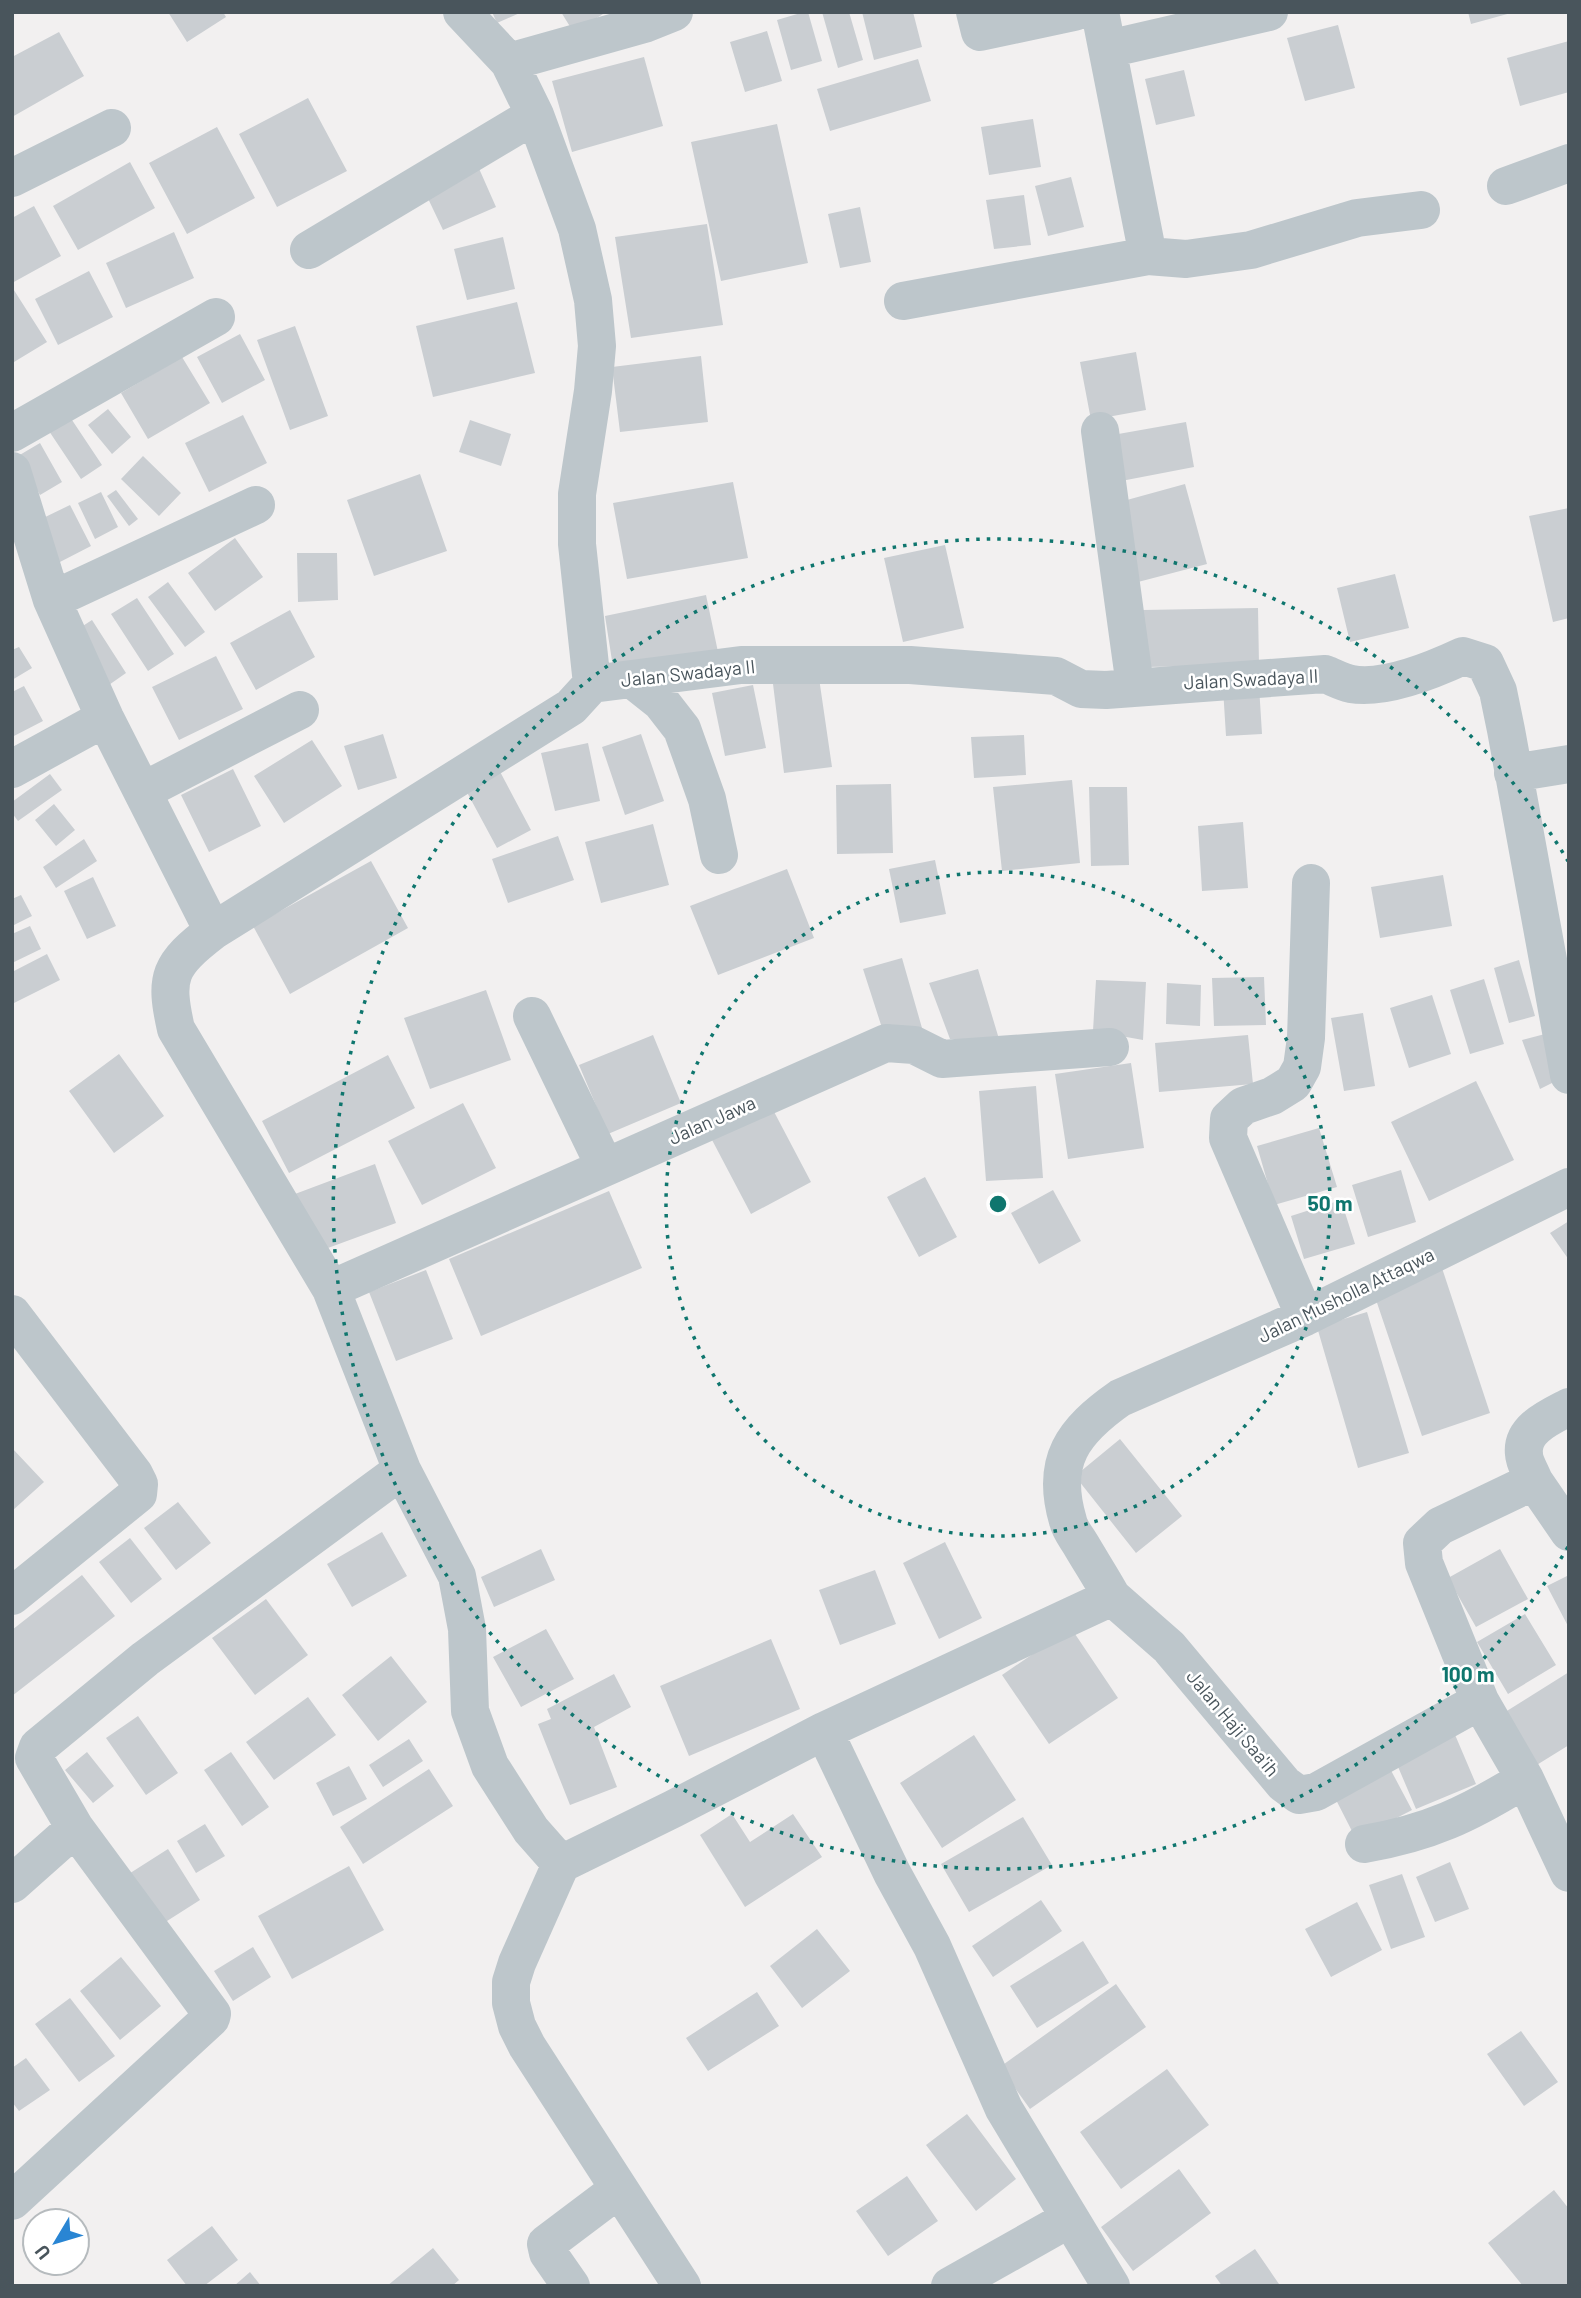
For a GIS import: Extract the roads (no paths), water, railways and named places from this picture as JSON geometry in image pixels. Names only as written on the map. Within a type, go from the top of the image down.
[{"type":"street","points":[[462,12],[509,62],[535,116],[576,229],[593,300],[597,346],[577,494],[577,544],[592,684],[571,707],[213,931],[192,947],[173,970],[169,984],[176,1030],[331,1289],[402,1469],[457,1576],[467,1629],[470,1711],[490,1766],[531,1830],[561,1864]]},
{"type":"street","points":[[509,62],[644,24],[674,12]]},
{"type":"street","points":[[975,12],[980,32],[1074,12]]},
{"type":"street","points":[[1100,12],[1148,256]]},
{"type":"street","points":[[1108,49],[1269,12]]},
{"type":"street","points":[[309,250],[535,116]]},
{"type":"street","points":[[12,178],[112,128]]},
{"type":"street","points":[[1506,186],[1569,163]]},
{"type":"street","points":[[903,301],[1148,256],[1186,259],[1251,250],[1357,218],[1421,210]]},
{"type":"street","points":[[12,433],[216,317]]},
{"type":"street","points":[[1100,431],[1135,686]]},
{"type":"street","points":[[12,471],[52,600],[105,718],[213,931]]},
{"type":"street","points":[[52,600],[256,505]]},
{"type":"street","name":"Jalan Swadaya II","points":[[592,684],[741,665],[910,665],[1056,676],[1081,689],[1106,690],[1325,674],[1350,684],[1378,685],[1439,667],[1463,656],[1485,663],[1498,691],[1569,1075]]},
{"type":"street","points":[[632,679],[661,702],[682,729],[707,799],[719,855]]},
{"type":"street","points":[[143,791],[300,710]]},
{"type":"street","points":[[12,769],[105,718]]},
{"type":"street","points":[[1513,773],[1569,764]]},
{"type":"street","points":[[1305,1317],[1228,1138],[1229,1119],[1243,1106],[1272,1096],[1293,1083],[1302,1067],[1306,1038],[1311,883]]},
{"type":"street","points":[[532,1016],[606,1167]]},
{"type":"street","name":"Jalan Jawa","points":[[331,1289],[886,1043],[914,1045],[943,1059],[1110,1047]]},
{"type":"street","name":"Jalan Musholla Attaqwa","points":[[1112,1597],[1068,1523],[1063,1488],[1065,1459],[1074,1439],[1093,1417],[1120,1398],[1305,1317],[1569,1186]]},
{"type":"street","points":[[12,1314],[139,1484],[138,1494],[12,1597]]},
{"type":"street","points":[[1569,1407],[1539,1424],[1526,1437],[1524,1455],[1534,1481],[1569,1532]]},
{"type":"street","points":[[12,2200],[212,2016],[75,1828],[34,1758],[38,1747],[145,1659],[402,1469]]},
{"type":"street","points":[[1534,1481],[1440,1526],[1422,1542],[1424,1563],[1480,1701],[1525,1779],[1569,1873]]},
{"type":"street","points":[[682,2286],[527,2046],[517,2026],[511,2003],[511,1982],[561,1864],[824,1731],[1112,1597]]},
{"type":"street","name":"Jalan Haji Saa'ih","points":[[1112,1597],[1170,1647],[1284,1784],[1300,1795],[1316,1792],[1480,1701]]},
{"type":"street","points":[[824,1731],[892,1873],[932,1946],[1004,2109],[1111,2286]]},
{"type":"street","points":[[1364,1844],[1391,1839],[1455,1819],[1525,1779]]},
{"type":"street","points":[[12,1884],[75,1828]]},
{"type":"street","points":[[572,2286],[548,2253],[546,2244],[620,2189]]},
{"type":"street","points":[[950,2286],[1069,2219]]}]
